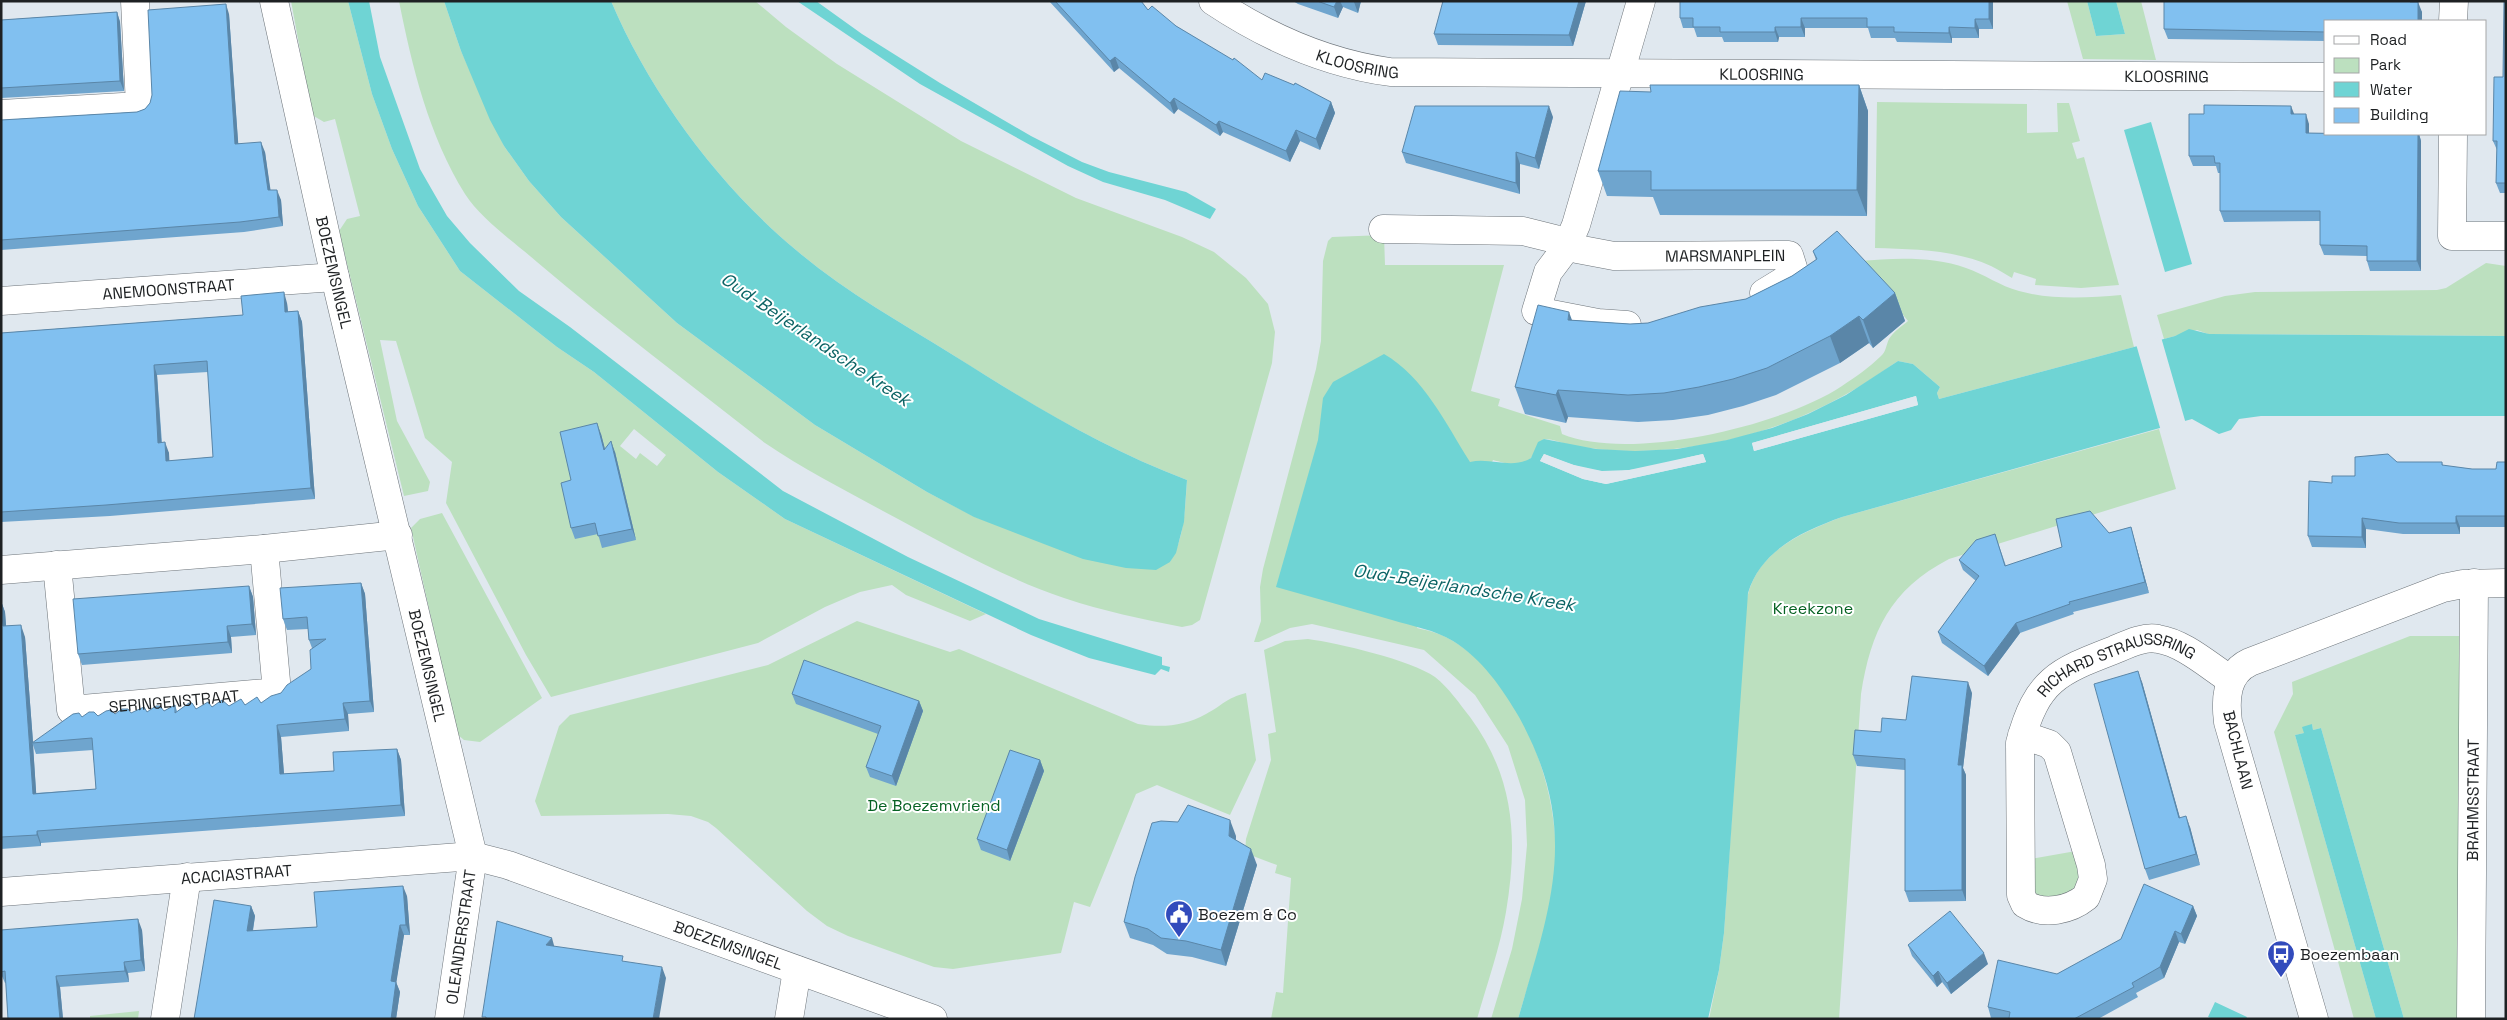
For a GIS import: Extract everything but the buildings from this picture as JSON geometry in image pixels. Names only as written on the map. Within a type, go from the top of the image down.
[{"type":"street","points":[[1,114],[140,106],[134,1]]},
{"type":"street","name":"BOEZEMSINGEL","points":[[274,1],[335,277],[473,856],[508,865],[933,1019]]},
{"type":"street","name":"KLOOSRING","points":[[1213,1],[1246,23],[1288,44],[1336,61],[1375,70],[1395,72],[1620,75],[2324,78]]},
{"type":"street","points":[[1641,1],[1578,217],[1567,245],[1548,272],[1536,311],[1598,323],[1650,324]]},
{"type":"street","points":[[2454,1],[2454,20]]},
{"type":"street","points":[[2453,135],[2452,236],[2506,236]]},
{"type":"street","name":"MARSMANPLEIN","points":[[1383,229],[1518,230],[1534,232],[1587,252],[1614,256],[1789,255],[1796,274],[1763,294],[1740,304]]},
{"type":"street","name":"ANEMOONSTRAAT","points":[[1,300],[335,277]]},
{"type":"street","points":[[1,570],[264,549],[398,535]]},
{"type":"street","name":"SERINGENSTRAAT","points":[[57,566],[71,710],[277,692],[264,549]]},
{"type":"street","points":[[2231,680],[2239,669],[2250,662],[2443,588],[2474,583],[2506,583]]},
{"type":"street","name":"BRAHMSSTRAAT","points":[[2471,1019],[2474,583]]},
{"type":"street","name":"RICHARD STRAUSSRING","points":[[2022,735],[2049,744],[2057,752],[2091,866],[2093,879],[2086,897],[2065,908],[2037,909],[2025,904],[2021,896],[2019,758],[2022,735],[2036,698],[2049,682],[2084,661],[2145,639],[2156,638],[2172,643],[2231,680]]},
{"type":"street","name":"BACHLAAN","points":[[2231,680],[2226,703],[2228,722],[2314,1019]]},
{"type":"street","name":"ACACIASTRAAT","points":[[1,892],[473,856]]},
{"type":"street","name":"OLEANDERSTRAAT","points":[[449,1019],[473,856]]},
{"type":"street","points":[[165,1019],[187,878]]},
{"type":"street","points":[[789,1019],[797,970]]},
{"type":"green space","points":[[291,1],[348,1],[372,94],[392,149],[418,206],[460,271],[557,347],[594,372],[718,472],[785,519],[986,614],[970,621],[906,595],[892,585],[860,592],[825,607],[758,643],[551,697],[526,655],[446,503],[452,462],[425,438],[396,341],[380,340],[397,421],[430,482],[428,491],[404,496],[339,231],[347,219],[360,216],[335,119],[324,122],[312,115]],"holes":[[[634,429],[666,455],[657,466],[640,453],[636,459],[620,446]]]},
{"type":"green space","points":[[399,1],[444,1],[461,51],[504,146],[529,181],[561,217],[677,323],[815,425],[927,492],[975,517],[1050,544],[1170,562],[1179,543],[1185,512],[1187,480],[1095,439],[1067,424],[873,306],[814,265],[768,225],[740,197],[689,136],[646,70],[611,1],[755,1],[786,27],[837,64],[961,141],[1076,198],[1182,237],[1214,252],[1246,278],[1268,304],[1275,332],[1272,363],[1200,620],[1192,625],[1182,627],[1093,607],[1041,590],[949,547],[794,462],[765,443],[565,285],[498,230],[472,203],[452,172],[432,125],[416,76]]},
{"type":"green space","points":[[2067,1],[2087,1],[2096,36],[2125,34],[2116,1],[2141,1],[2156,60],[2083,59]]},
{"type":"green space","points":[[1877,102],[2027,104],[2027,133],[2058,132],[2057,103],[2069,103],[2080,141],[2072,143],[2077,159],[2084,157],[2119,285],[2081,288],[2035,285],[2036,279],[2014,272],[2012,278],[1991,266],[1964,257],[1920,250],[1875,248]]},
{"type":"green space","points":[[1384,235],[1385,265],[1504,265],[1471,391],[1500,399],[1498,406],[1560,426],[1562,434],[1591,442],[1626,444],[1664,442],[1705,436],[1782,414],[1815,401],[1842,386],[1881,356],[1891,336],[1908,321],[1860,261],[1900,259],[1940,261],[1973,271],[2012,289],[2044,296],[2083,297],[2121,295],[2134,347],[1939,399],[1937,393],[1940,387],[1913,364],[1898,361],[1857,388],[1819,408],[1769,429],[1742,437],[1689,447],[1635,451],[1582,447],[1544,439],[1535,453],[1525,463],[1503,463],[1493,460],[1417,628],[1453,641],[1478,660],[1501,686],[1519,715],[1535,748],[1546,782],[1553,817],[1556,851],[1554,883],[1543,934],[1518,1019],[1491,1019],[1512,949],[1522,899],[1527,845],[1525,800],[1508,746],[1475,695],[1424,650],[1312,624],[1290,628],[1259,642],[1254,642],[1261,621],[1260,587],[1263,569],[1316,369],[1321,341],[1323,261],[1328,241],[1332,237]]},
{"type":"green space","points":[[2486,263],[2506,266],[2506,336],[2208,334],[2197,330],[2164,339],[2157,315],[2225,296],[2255,292],[2437,290],[2446,288]]},
{"type":"green space","name":"Kreekzone","points":[[2159,429],[2176,489],[1949,559],[1912,584],[1898,599],[1887,614],[1878,632],[1865,671],[1861,694],[1839,1019],[1709,1019],[1724,933],[1746,605],[1750,587],[1758,572],[1780,548],[1809,531],[1842,517]]},
{"type":"green space","points":[[442,513],[542,698],[480,742],[464,740],[457,734],[411,528],[420,519]]},
{"type":"green space","name":"De Boezemvriend","points":[[857,621],[950,652],[959,649],[1138,724],[1165,726],[1190,721],[1206,714],[1234,697],[1246,693],[1256,760],[1230,815],[1157,785],[1136,794],[1090,907],[1074,902],[1061,953],[953,969],[934,967],[848,936],[827,926],[807,911],[708,822],[691,816],[668,814],[541,816],[535,801],[559,726],[570,715],[768,665]]},
{"type":"green space","points":[[2410,636],[2461,636],[2463,1019],[2404,1019],[2321,728],[2313,730],[2312,724],[2304,733],[2295,735],[2376,1019],[2354,1019],[2274,732],[2293,694],[2292,682]]},
{"type":"green space","points":[[1308,639],[1355,648],[1409,664],[1435,677],[1470,717],[1485,740],[1496,763],[1509,810],[1512,860],[1506,912],[1497,952],[1477,1019],[1271,1019],[1276,992],[1283,993],[1291,878],[1275,873],[1277,865],[1245,853],[1246,839],[1271,760],[1268,734],[1276,732],[1264,650],[1285,641]]},
{"type":"green space","points":[[2076,851],[2082,872],[2073,897],[2034,897],[2030,859]]},
{"type":"green space","points":[[139,1011],[138,1019],[90,1019],[90,1016]]},
{"type":"water","points":[[348,1],[369,1],[380,57],[420,169],[447,216],[470,243],[519,291],[570,327],[783,491],[908,557],[1039,619],[1162,657],[1162,665],[1170,667],[1169,672],[1161,669],[1155,675],[1089,658],[1031,635],[785,519],[718,472],[594,372],[557,347],[460,271],[418,206],[392,149],[372,94]]},
{"type":"water","name":"Oud-Beijerlandsche Kreek","points":[[444,1],[611,1],[646,70],[689,136],[740,197],[768,225],[814,265],[873,306],[1067,424],[1155,467],[1187,480],[1184,522],[1176,553],[1170,562],[1156,570],[1126,568],[1083,559],[974,517],[927,492],[815,425],[677,323],[561,217],[529,181],[504,146],[490,120],[461,51]]},
{"type":"water","points":[[797,1],[816,1],[862,34],[940,83],[1031,136],[1082,162],[1109,172],[1186,192],[1216,209],[1210,219],[1165,200],[1103,182],[1068,166],[920,84]]},
{"type":"water","points":[[2087,1],[2116,1],[2125,34],[2096,36]]},
{"type":"water","points":[[2151,122],[2192,264],[2165,272],[2124,130]]},
{"type":"water","name":"Oud-Beijerlandsche Kreek","points":[[2189,329],[2209,334],[2506,336],[2506,416],[2261,416],[2239,419],[2231,430],[2219,434],[2192,419],[1842,517],[1813,529],[1785,544],[1763,565],[1754,578],[1748,593],[1724,933],[1719,970],[1708,1019],[1518,1019],[1541,940],[1549,903],[1554,868],[1555,832],[1550,796],[1538,758],[1519,717],[1506,695],[1482,665],[1463,648],[1446,637],[1276,587],[1318,440],[1323,398],[1333,382],[1384,354],[1411,375],[1422,388],[1443,417],[1470,462],[1516,463],[1531,458],[1538,442],[1544,439],[1596,449],[1635,451],[1677,449],[1727,440],[1772,428],[1808,414],[1846,395],[1898,361],[1913,364],[1940,387],[1937,393],[1939,399],[2175,336]],"holes":[[[1916,396],[1918,405],[1754,451],[1752,443]],[[1544,454],[1579,467],[1600,471],[1639,469],[1703,454],[1706,462],[1606,484],[1583,479],[1540,461]]]},
{"type":"water","points":[[2312,724],[2313,730],[2321,728],[2404,1019],[2376,1019],[2295,735],[2304,733],[2302,727]]},
{"type":"water","points":[[2215,1002],[2247,1017],[2246,1019],[2213,1019],[2208,1017]]},
{"type":"pier","points":[[2161,337],[2186,424],[2161,431],[2136,344]]},
{"type":"pier","points":[[1916,396],[1918,405],[1754,451],[1752,443]],"holes":[[[1914,399],[1915,403],[1756,448],[1755,445]]]},
{"type":"pier","points":[[1544,454],[1574,465],[1602,471],[1629,470],[1703,454],[1706,462],[1606,484],[1583,479],[1540,461]],"holes":[[[1545,457],[1589,472],[1611,474],[1642,470],[1702,457],[1703,460],[1606,482],[1583,477],[1544,460]]]},
{"type":"place","name":"Boezem & Co","points":[[1179,938]]},
{"type":"place","name":"Boezembaan","points":[[2281,978]]}]
